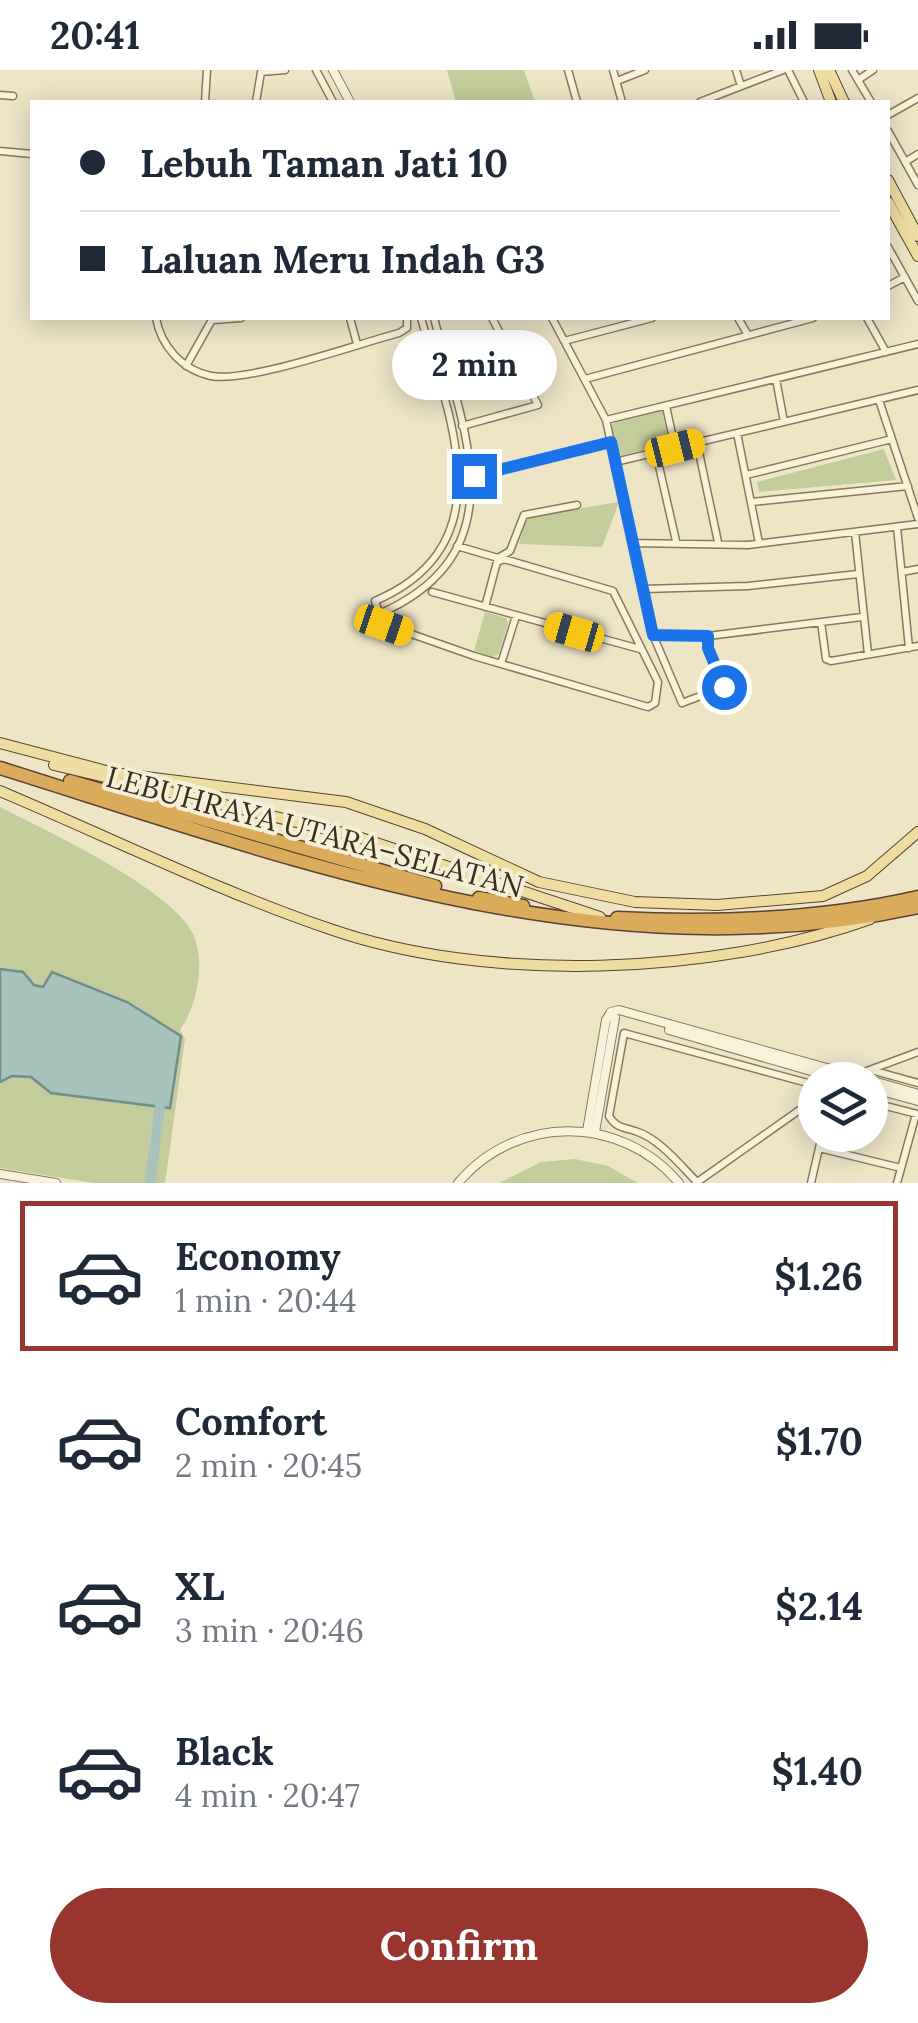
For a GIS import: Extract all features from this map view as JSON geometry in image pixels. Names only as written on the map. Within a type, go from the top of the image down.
[{"type":"highway","name":"LEBUHRAYA UTARA–SELATAN","points":[[0,765],[472,896],[604,918],[679,922],[792,914],[918,897]]},
{"type":"highway","name":"LEBUHRAYA UTARA–SELATAN","points":[[0,765],[228,840],[498,911],[656,930],[770,927],[918,907]]},
{"type":"main road","points":[[819,70],[836,100]]},
{"type":"main road","points":[[829,70],[837,100]]},
{"type":"main road","points":[[890,184],[918,236]]},
{"type":"main road","points":[[890,206],[918,256]]},
{"type":"main road","points":[[0,746],[114,773],[346,802],[426,829],[539,882],[635,902],[717,905],[822,896],[867,876],[918,832]]},
{"type":"main road","points":[[0,746],[352,834],[604,918]]},
{"type":"main road","points":[[0,791],[331,930],[410,950],[518,963],[620,963],[722,954],[881,915]]},
{"type":"street","points":[[205,100],[208,70]]},
{"type":"street","points":[[256,100],[262,72],[285,70]]},
{"type":"street","points":[[316,70],[331,100]]},
{"type":"street","points":[[333,70],[349,100]]},
{"type":"street","points":[[568,70],[576,100]]},
{"type":"street","points":[[613,70],[621,100]]},
{"type":"street","points":[[616,82],[645,70]]},
{"type":"street","points":[[736,70],[741,86]]},
{"type":"street","points":[[705,100],[786,70],[803,100]]},
{"type":"street","points":[[852,70],[870,100]]},
{"type":"street","points":[[858,80],[873,70]]},
{"type":"street","points":[[0,94],[13,96]]},
{"type":"street","points":[[890,114],[918,98]]},
{"type":"street","points":[[890,136],[918,185]]},
{"type":"street","points":[[0,151],[30,154]]},
{"type":"street","points":[[905,162],[918,154]]},
{"type":"street","points":[[890,251],[918,300]]},
{"type":"street","points":[[890,285],[904,277]]},
{"type":"street","points":[[157,320],[166,346],[186,366],[213,376],[241,375],[358,344],[407,328],[407,320]]},
{"type":"street","points":[[186,366],[212,320]]},
{"type":"street","points":[[351,320],[358,344]]},
{"type":"street","points":[[422,320],[454,428],[460,484],[452,524],[425,567],[375,601],[384,625],[652,708],[659,686],[613,591],[511,560],[497,562],[485,607]]},
{"type":"street","points":[[379,614],[415,595],[457,546],[472,499],[474,476],[464,426],[435,320]]},
{"type":"street","points":[[454,428],[538,405],[493,320]]},
{"type":"street","points":[[553,320],[606,420],[653,635],[684,703],[724,687],[708,648],[708,636]]},
{"type":"street","points":[[564,341],[644,320]]},
{"type":"street","points":[[739,320],[748,335]]},
{"type":"street","points":[[585,379],[794,320]]},
{"type":"street","points":[[868,320],[886,352]]},
{"type":"street","points":[[606,420],[918,344]]},
{"type":"street","points":[[776,379],[784,422]]},
{"type":"street","points":[[616,462],[918,390]]},
{"type":"street","points":[[634,543],[759,543],[897,527],[918,521],[880,400]]},
{"type":"street","points":[[666,406],[675,448]]},
{"type":"street","points":[[737,433],[759,543]]},
{"type":"street","points":[[746,475],[892,438]]},
{"type":"street","points":[[474,476],[611,442]]},
{"type":"street","points":[[697,443],[718,542]]},
{"type":"street","points":[[656,452],[676,540]]},
{"type":"street","points":[[751,502],[908,486]]},
{"type":"street","points":[[457,546],[498,558],[510,551],[524,516],[578,505]]},
{"type":"street","points":[[821,622],[826,659],[914,647],[897,527]]},
{"type":"street","points":[[855,532],[868,654]]},
{"type":"street","points":[[902,572],[918,570]]},
{"type":"street","points":[[643,588],[748,586],[858,574]]},
{"type":"street","points":[[432,592],[641,649]]},
{"type":"street","points":[[501,664],[516,616]]},
{"type":"street","points":[[653,635],[708,636],[862,617]]},
{"type":"street","points":[[591,1132],[606,1020],[619,1010],[798,1065]]},
{"type":"street","points":[[798,1080],[628,1032],[621,1036],[612,1120],[635,1130],[696,1183],[798,1111]]},
{"type":"street","points":[[888,1067],[918,1052]]},
{"type":"street","points":[[888,1079],[918,1083]]},
{"type":"street","points":[[888,1083],[918,1094]]},
{"type":"street","points":[[888,1093],[918,1102]]},
{"type":"street","points":[[888,1107],[917,1114],[896,1183]]},
{"type":"street","points":[[458,1183],[508,1143],[547,1132],[591,1132],[646,1153],[679,1183]]},
{"type":"street","points":[[811,1183],[818,1152]]},
{"type":"street","points":[[835,1152],[901,1168]]},
{"type":"street","points":[[0,1174],[56,1183]]},
{"type":"green space","points":[[447,70],[524,70],[534,100],[455,100]]},
{"type":"green space","points":[[662,409],[669,444],[619,456],[611,426],[618,419]]},
{"type":"green space","points":[[884,449],[896,480],[759,492],[757,482]]},
{"type":"green space","points":[[619,502],[602,547],[519,544],[527,517]]},
{"type":"green space","points":[[485,612],[506,618],[508,623],[499,654],[493,657],[474,651]]},
{"type":"green space","points":[[0,807],[135,880],[181,917],[193,934],[199,957],[198,984],[180,1030],[185,1039],[165,1183],[94,1183],[0,1168]]},
{"type":"green space","points":[[575,1159],[608,1166],[638,1183],[499,1183],[541,1162]]},
{"type":"water","points":[[0,969],[23,972],[34,985],[43,987],[52,972],[127,1002],[181,1036],[170,1108],[51,1093],[31,1077],[12,1076],[0,1082]]},
{"type":"waterway","points":[[150,1183],[160,1107]]},
{"type":"route","points":[[474,476],[611,442],[653,635],[708,636],[708,648],[724,687]]}]
